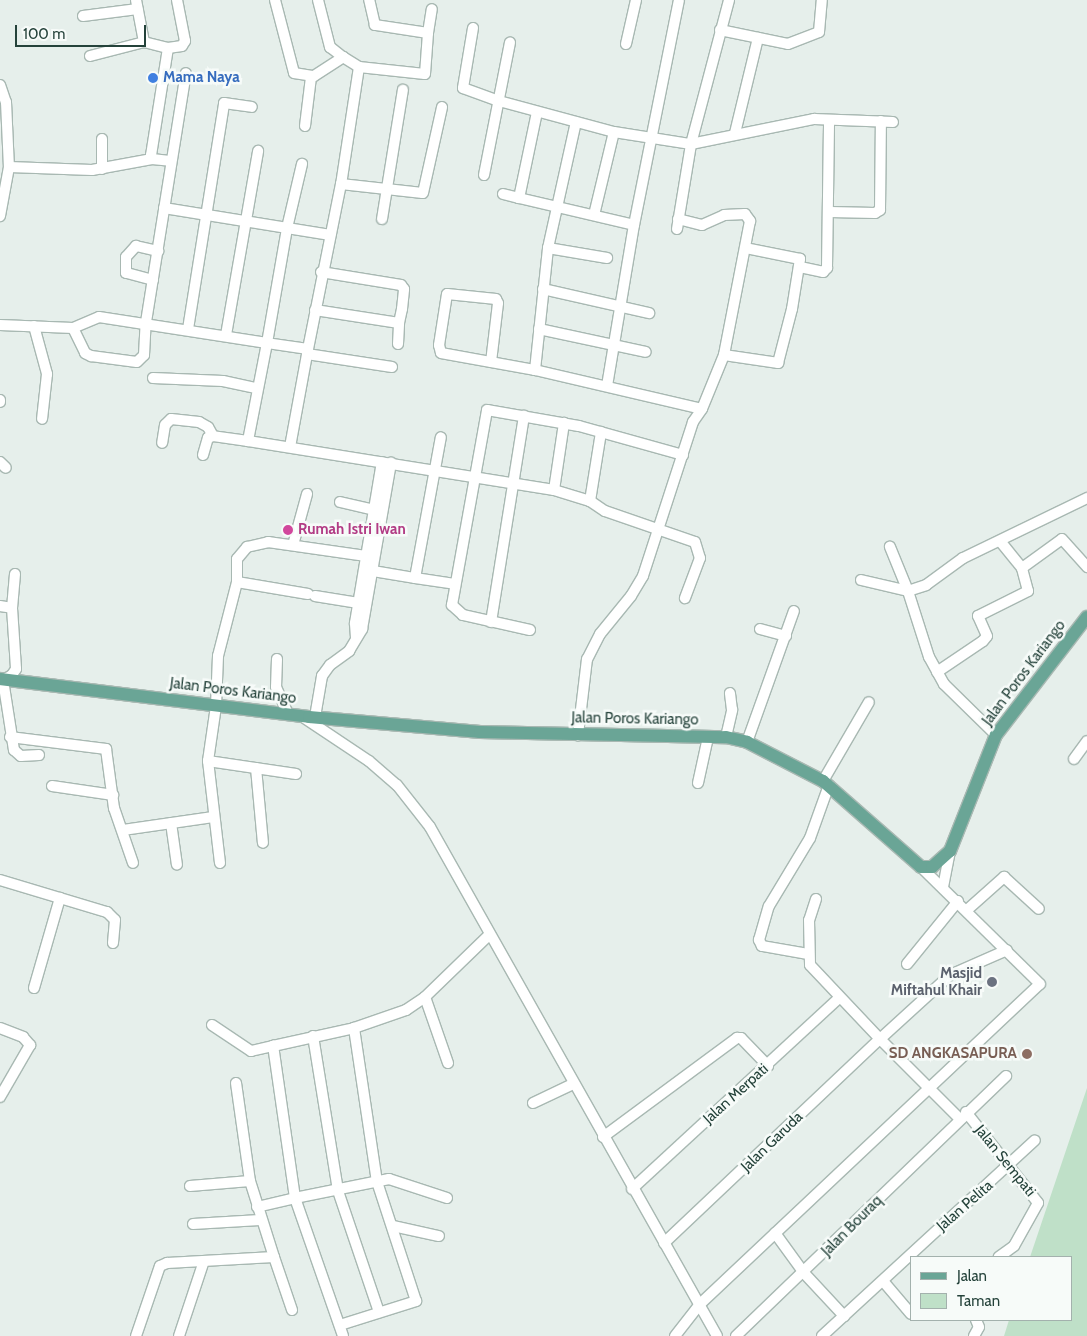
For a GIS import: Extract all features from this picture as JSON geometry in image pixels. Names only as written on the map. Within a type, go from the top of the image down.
[{"type":"main road","name":"Jalan Poros Kariango","points":[[950,851],[996,735],[1087,617]]},
{"type":"main road","name":"Jalan Poros Kariango","points":[[1,679],[294,715],[480,732],[726,737],[747,742],[826,783],[921,867]]},
{"type":"main road","points":[[921,867],[935,865],[950,851]]},
{"type":"street","points":[[90,56],[144,42],[168,48],[182,46],[185,41],[177,0]]},
{"type":"street","points":[[275,0],[291,69],[297,75],[311,76],[343,57]]},
{"type":"street","points":[[318,0],[330,47],[343,57],[359,68],[425,74],[432,9]]},
{"type":"street","points":[[368,0],[375,25],[428,33]]},
{"type":"street","points":[[626,44],[636,0]]},
{"type":"street","points":[[607,386],[634,225],[679,0]]},
{"type":"street","points":[[578,735],[586,659],[600,634],[631,596],[643,576],[693,422],[702,409],[724,355],[746,248],[750,221],[744,214],[724,215],[702,224],[677,224],[691,144],[729,0]]},
{"type":"street","points":[[720,30],[784,44],[815,35],[821,26],[822,0]]},
{"type":"street","points":[[83,16],[137,4],[144,42]]},
{"type":"street","points":[[473,28],[463,88],[499,101],[614,132],[691,144],[814,119],[893,122]]},
{"type":"street","points":[[735,134],[758,38]]},
{"type":"street","points":[[484,175],[510,43]]},
{"type":"street","points":[[152,159],[168,48]]},
{"type":"street","points":[[290,447],[321,272],[341,184],[359,68]]},
{"type":"street","points":[[73,328],[85,353],[137,362],[144,355],[146,322],[170,161],[186,73]]},
{"type":"street","points":[[305,126],[311,76]]},
{"type":"street","points":[[0,86],[6,102],[9,167],[0,216]]},
{"type":"street","points":[[382,219],[385,190],[403,90]]},
{"type":"street","points":[[188,329],[224,102],[252,107]]},
{"type":"street","points":[[341,184],[420,193],[424,191],[442,107]]},
{"type":"street","points":[[519,198],[537,112]]},
{"type":"street","points":[[800,267],[826,270],[830,212],[829,120]]},
{"type":"street","points":[[830,212],[875,213],[880,210],[881,121]]},
{"type":"street","points":[[536,370],[548,248],[576,122]]},
{"type":"street","points":[[594,215],[614,132]]},
{"type":"street","points":[[102,139],[102,169]]},
{"type":"street","points":[[226,335],[258,151]]},
{"type":"street","points":[[9,167],[102,169],[152,159],[170,161]]},
{"type":"street","points":[[248,441],[302,164]]},
{"type":"street","points":[[503,194],[634,225]]},
{"type":"street","points":[[164,208],[330,235]]},
{"type":"street","points":[[153,280],[126,273],[126,257],[136,246],[158,251]]},
{"type":"street","points":[[548,248],[608,258]]},
{"type":"street","points":[[724,355],[778,363],[800,267],[798,257],[746,248]]},
{"type":"street","points":[[321,272],[402,286],[404,289],[398,344]]},
{"type":"street","points":[[543,289],[649,313]]},
{"type":"street","points":[[491,362],[498,303],[496,299],[447,294],[440,352],[491,362],[536,370],[702,409]]},
{"type":"street","points":[[315,310],[399,323]]},
{"type":"street","points":[[0,325],[73,328],[99,317],[146,322],[226,335],[392,367]]},
{"type":"street","points":[[34,326],[47,374],[42,420]]},
{"type":"street","points":[[539,328],[646,352]]},
{"type":"street","points":[[153,378],[223,381],[257,388]]},
{"type":"street","points":[[530,630],[456,612],[452,605],[473,476],[487,410],[564,423],[683,455]]},
{"type":"street","points":[[491,622],[524,416]]},
{"type":"street","points":[[162,443],[164,428],[171,419],[205,424],[213,436]]},
{"type":"street","points":[[554,490],[564,423]]},
{"type":"street","points":[[590,501],[602,432]]},
{"type":"street","points":[[204,455],[208,438],[213,436],[554,490],[590,501],[605,511],[660,528],[698,546],[696,573],[685,598]]},
{"type":"street","points":[[415,578],[441,436]]},
{"type":"street","points":[[356,639],[358,603],[366,556],[374,510],[386,463]]},
{"type":"street","points":[[315,717],[322,676],[330,665],[349,651],[362,629],[372,571],[386,463]]},
{"type":"street","points":[[293,545],[307,494]]},
{"type":"street","points":[[861,580],[908,591],[926,585],[963,558],[1087,498]]},
{"type":"street","points":[[340,502],[374,510]]},
{"type":"street","points":[[1022,568],[1062,539],[1087,568]]},
{"type":"street","points":[[937,672],[983,641],[987,636],[978,616],[1028,590],[1022,568],[1000,541]]},
{"type":"street","points":[[220,863],[213,817],[208,760],[216,706],[218,656],[237,582],[237,559],[247,547],[268,542],[366,556]]},
{"type":"street","points":[[890,547],[908,591],[929,657],[937,672],[950,691],[996,735]]},
{"type":"street","points":[[372,571],[455,584]]},
{"type":"street","points":[[15,574],[12,608],[16,669],[12,675],[1,679],[10,737],[16,754],[39,755]]},
{"type":"street","points":[[237,582],[358,603]]},
{"type":"street","points":[[0,606],[12,608]]},
{"type":"street","points":[[747,742],[794,611]]},
{"type":"street","points":[[760,629],[786,636]]},
{"type":"street","points":[[277,659],[276,687],[294,715],[369,761],[414,805],[490,935],[632,1189],[717,1336]]},
{"type":"street","points":[[726,737],[732,710],[730,693]]},
{"type":"street","points":[[816,899],[810,912],[808,954],[762,946],[759,940],[769,906],[810,838],[826,783],[869,702]]},
{"type":"street","points":[[10,737],[106,750],[113,795],[133,863]]},
{"type":"street","points":[[698,783],[708,737]]},
{"type":"street","points":[[1074,759],[1087,741]]},
{"type":"street","points":[[208,760],[296,774]]},
{"type":"street","points":[[256,768],[263,843]]},
{"type":"street","points":[[52,786],[113,795]]},
{"type":"street","points":[[123,830],[213,817]]},
{"type":"street","points":[[171,823],[177,866]]},
{"type":"street","points":[[943,887],[950,851]]},
{"type":"street","points":[[675,1336],[698,1305],[927,1088],[1040,984],[958,901],[921,867]]},
{"type":"street","points":[[967,910],[1004,877],[1039,909]]},
{"type":"street","points":[[0,880],[112,915],[113,942]]},
{"type":"street","points":[[34,988],[60,898]]},
{"type":"street","points":[[907,964],[958,901]]},
{"type":"street","points":[[212,1025],[249,1050],[354,1028],[406,1010],[425,997],[490,935]]},
{"type":"street","name":"Jalan Garuda","points":[[664,1243],[950,975],[1007,950]]},
{"type":"street","name":"Jalan Sempati","points":[[808,954],[810,967],[927,1088],[962,1115],[1037,1200],[1038,1206],[1014,1246],[999,1256]]},
{"type":"street","points":[[425,997],[448,1063]]},
{"type":"street","name":"Jalan Merpati","points":[[632,1189],[768,1066],[839,998]]},
{"type":"street","points":[[0,1028],[23,1037],[30,1045],[0,1097]]},
{"type":"street","points":[[340,1325],[416,1301],[393,1226],[377,1182],[354,1028]]},
{"type":"street","points":[[313,1036],[338,1191],[379,1312]]},
{"type":"street","points":[[603,1137],[736,1038],[741,1038],[768,1066]]},
{"type":"street","points":[[273,1046],[295,1198],[343,1336]]},
{"type":"street","name":"Jalan Bouraq","points":[[736,1336],[804,1273],[962,1115],[1006,1076]]},
{"type":"street","points":[[236,1084],[250,1181],[260,1220],[292,1310]]},
{"type":"street","points":[[533,1103],[573,1084]]},
{"type":"street","name":"Jalan Pelita","points":[[919,1254],[1036,1140]]},
{"type":"street","points":[[257,1207],[389,1179],[446,1198]]},
{"type":"street","points":[[190,1186],[250,1181]]},
{"type":"street","points":[[193,1224],[260,1220]]},
{"type":"street","points":[[393,1226],[439,1236]]},
{"type":"street","points":[[775,1233],[804,1273],[844,1316]]},
{"type":"street","points":[[136,1336],[160,1266],[204,1261],[274,1257]]},
{"type":"street","points":[[179,1336],[204,1261]]},
{"type":"street","name":"Jalan Pelita","points":[[822,1336],[883,1281],[910,1261]]},
{"type":"street","points":[[883,1281],[910,1313]]},
{"type":"street","points":[[974,1336],[978,1327],[976,1321]]},
{"type":"green space","points":[[1087,1088],[1087,1336],[1004,1336],[1009,1321],[1072,1321],[1072,1256],[1030,1256]]},
{"type":"place","name":"Mama Naya","points":[[153,78]]},
{"type":"place","name":"Rumah Istri Iwan","points":[[288,530]]},
{"type":"place","name":"Masjid Miftahul Khair","points":[[992,982]]},
{"type":"place","name":"SD ANGKASAPURA","points":[[1027,1054]]}]
